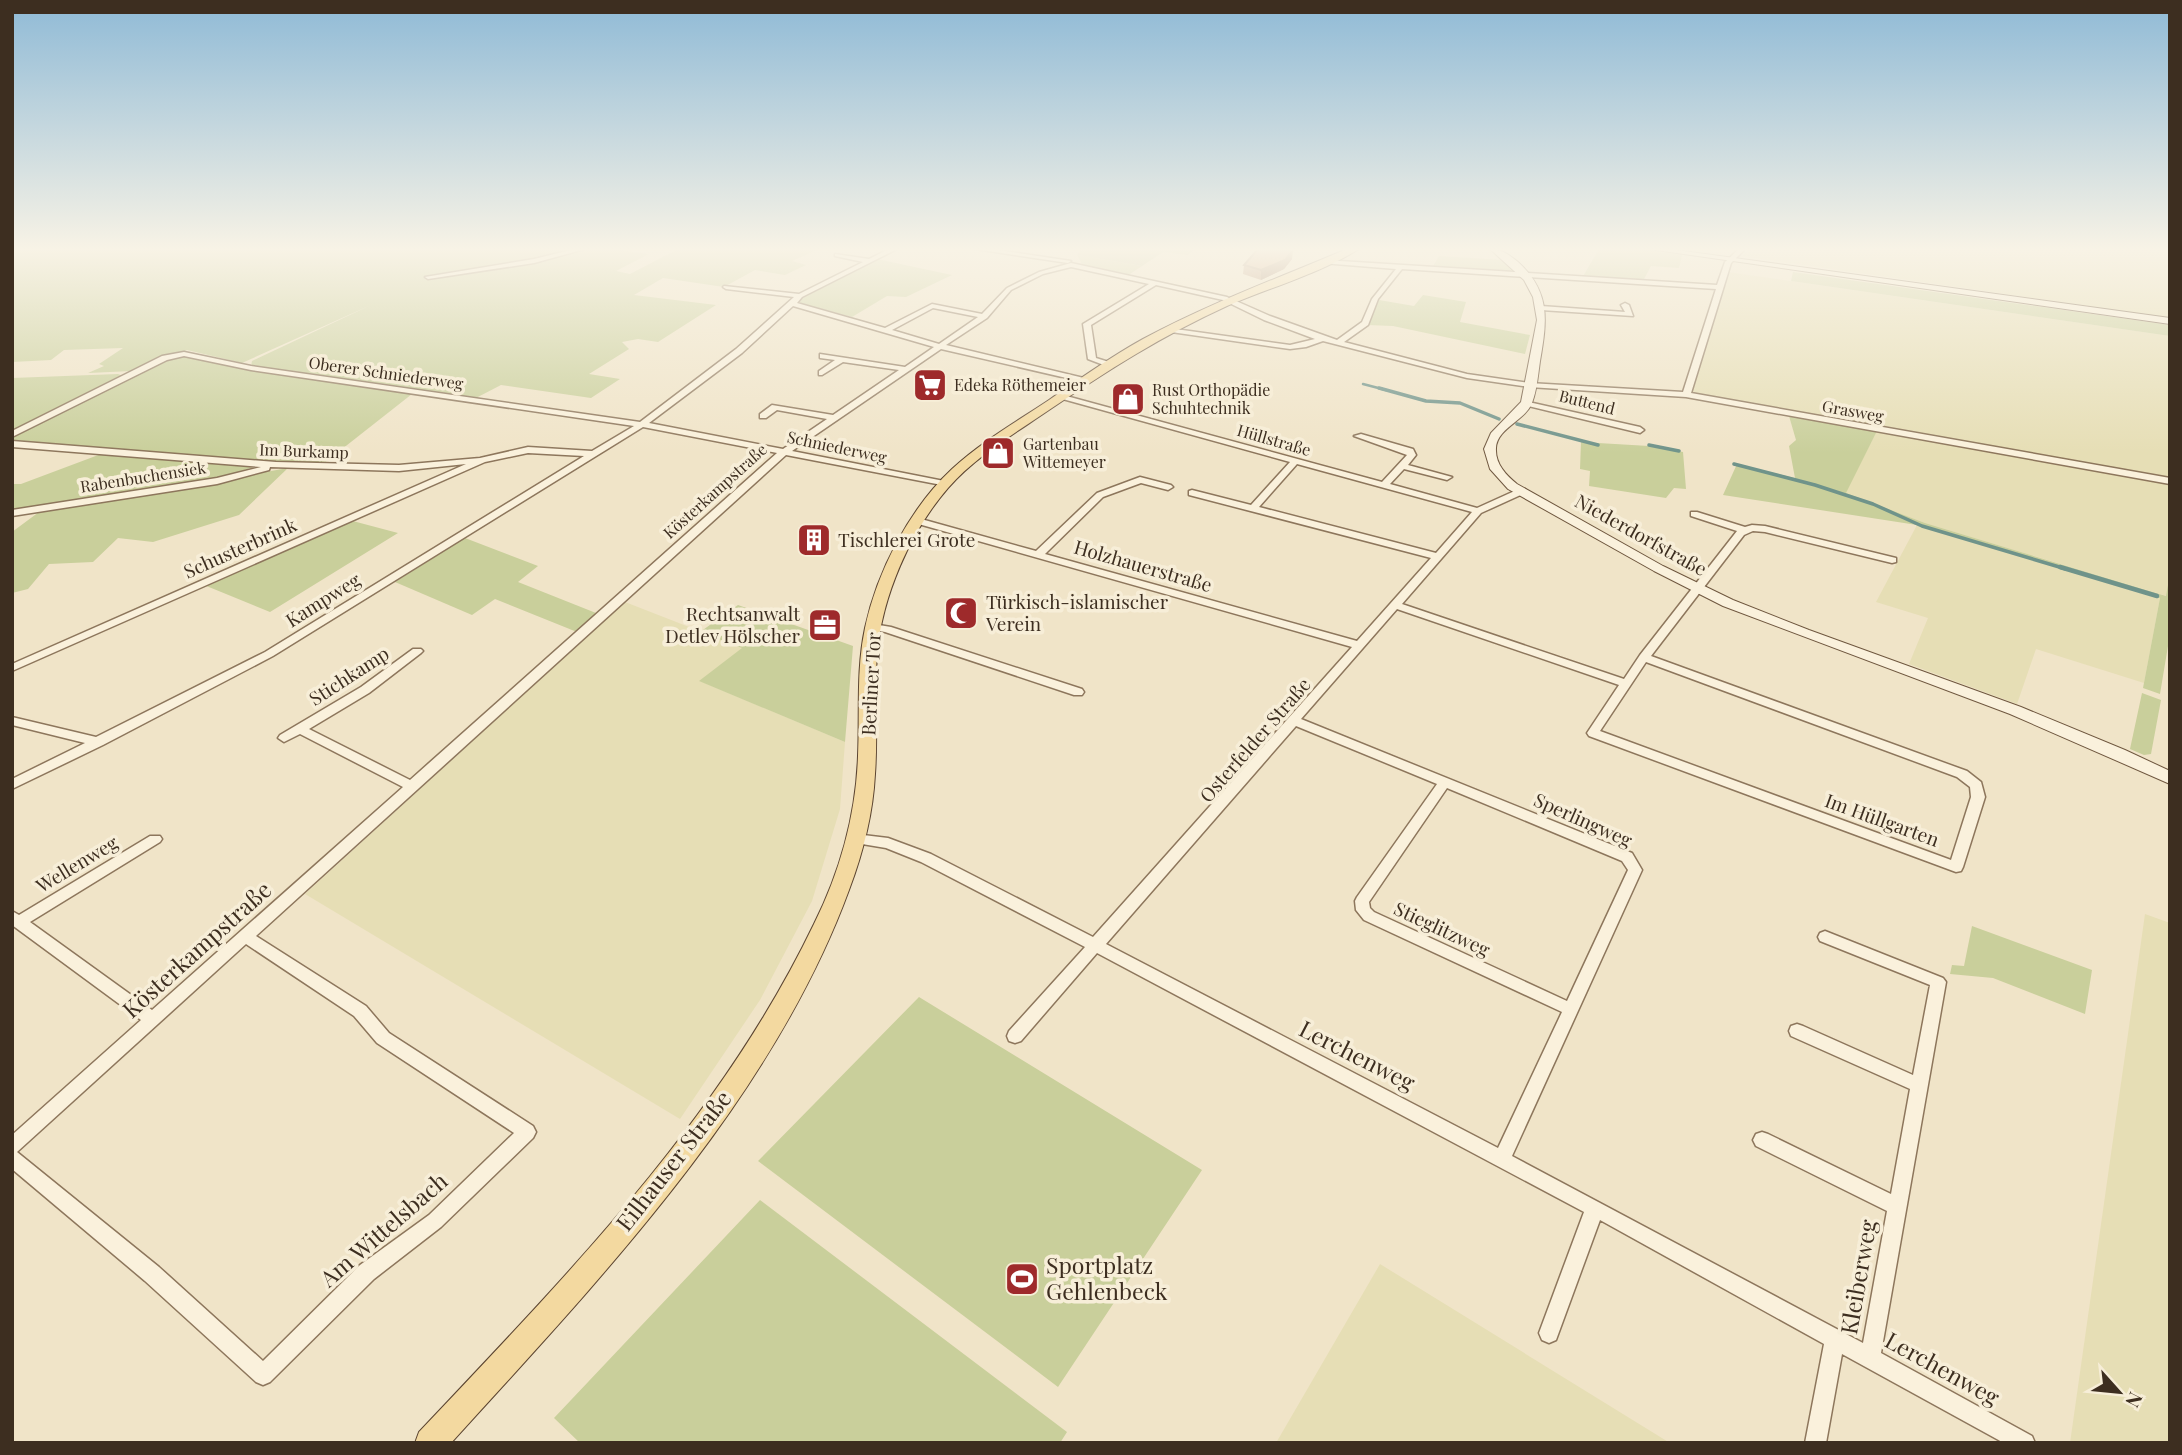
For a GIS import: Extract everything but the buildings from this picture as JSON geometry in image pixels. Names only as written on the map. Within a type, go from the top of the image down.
[{"type":"main road","name":"Berliner Tor","points":[[855,839],[866,778],[873,627],[888,583],[918,521],[932,499],[944,484],[995,442],[1062,396],[1109,365],[1171,330],[1200,317]]},
{"type":"main road","points":[[1527,403],[1542,317]]},
{"type":"main road","points":[[2140,317],[2170,321]]},
{"type":"main road","name":"Niederdorfstraße","points":[[1527,403],[1497,432],[1490,448],[1499,473],[1522,491],[1697,588],[1751,612],[2031,716],[2163,774]]},
{"type":"main road","name":"Eilhauser Straße","points":[[430,1443],[554,1310],[636,1213],[756,1052],[825,925],[844,879],[855,839]]},
{"type":"street","name":"Kampweg","points":[[12,785],[269,654],[641,425],[739,351],[775,317]]},
{"type":"street","points":[[838,317],[939,346],[1085,381]]},
{"type":"street","points":[[887,331],[912,317]]},
{"type":"street","name":"Kösterkampstraße","points":[[16,1137],[245,936],[410,785],[785,452],[983,317]]},
{"type":"street","points":[[1099,317],[1087,324],[1092,359],[1109,365]]},
{"type":"street","points":[[1265,317],[1322,339],[1435,369],[1529,385]]},
{"type":"street","points":[[1338,343],[1365,323],[1368,317]]},
{"type":"street","points":[[1631,317],[1634,323]]},
{"type":"street","points":[[1686,396],[1711,317]]},
{"type":"street","points":[[1171,330],[1290,347],[1322,339]]},
{"type":"street","name":"Oberer Schniederweg","points":[[131,373],[165,358],[191,355],[264,370],[641,425]]},
{"type":"street","points":[[822,356],[905,369]]},
{"type":"street","points":[[822,373],[842,359]]},
{"type":"street","points":[[12,434],[131,373]]},
{"type":"street","name":"Grasweg","points":[[1529,385],[1686,396],[2170,481]]},
{"type":"street","name":"Hüllstraße","points":[[1062,396],[1478,511]]},
{"type":"street","name":"Buttend","points":[[1527,403],[1640,430]]},
{"type":"street","points":[[763,416],[775,407],[834,418]]},
{"type":"street","name":"Schniederweg","points":[[641,425],[944,484]]},
{"type":"street","points":[[1358,436],[1410,451],[1412,455],[1384,485]]},
{"type":"street","name":"Im Burkamp","points":[[12,444],[276,465],[399,468],[463,459],[482,460],[528,450],[594,454]]},
{"type":"street","name":"Schusterbrink","points":[[12,668],[482,460]]},
{"type":"street","points":[[1253,509],[1295,461]]},
{"type":"street","name":"Rabenbuchensiek","points":[[12,513],[216,481],[276,465]]},
{"type":"street","points":[[1402,466],[1447,477]]},
{"type":"street","points":[[1038,555],[1100,495],[1140,480],[1168,487]]},
{"type":"street","name":"Osterfelder Straße","points":[[1097,946],[1478,511],[1522,491]]},
{"type":"street","points":[[1192,494],[1437,556]]},
{"type":"street","points":[[1694,514],[1746,531],[1766,529],[1892,560]]},
{"type":"street","name":"Holzhauerstraße","points":[[918,521],[1359,645]]},
{"type":"street","name":"Im Hüllgarten","points":[[1644,657],[1962,774],[1976,785],[1978,797],[1955,867],[1593,733],[1644,657],[1697,588],[1746,531]]},
{"type":"street","points":[[1395,605],[1625,683]]},
{"type":"street","points":[[873,627],[887,629],[1078,692]]},
{"type":"street","name":"Stichkamp","points":[[300,729],[365,690],[417,651]]},
{"type":"street","points":[[12,721],[99,742]]},
{"type":"street","name":"Sperlingweg","points":[[1294,721],[1627,857],[1635,870],[1502,1159]]},
{"type":"street","points":[[284,738],[300,729],[410,785]]},
{"type":"street","name":"Stieglitzweg","points":[[1445,782],[1362,901],[1363,910],[1369,916],[1570,1009]]},
{"type":"street","name":"Wellenweg","points":[[151,1018],[16,920],[155,839]]},
{"type":"street","name":"Lerchenweg","points":[[855,839],[888,843],[926,858],[1097,946],[1595,1208],[2025,1443]]},
{"type":"street","name":"Am Wittelsbach","points":[[12,1158],[152,1274],[263,1375],[367,1272],[435,1222],[527,1132],[383,1038],[360,1011],[245,936]]},
{"type":"street","name":"Kleiberweg","points":[[1825,937],[1938,982],[1870,1357]]},
{"type":"street","points":[[1016,1036],[1097,946]]},
{"type":"street","points":[[1797,1031],[1919,1085]]},
{"type":"street","name":"Kleiberweg","points":[[1762,1140],[1897,1206]]},
{"type":"street","points":[[1549,1333],[1595,1208]]},
{"type":"street","points":[[1815,1443],[1835,1339]]},
{"type":"shaded area","points":[[1714,317],[2038,317],[2170,336],[2170,478],[1691,392]]},
{"type":"shaded area","points":[[1877,431],[2170,482],[2170,574],[2167,596],[1925,523],[1845,493]]},
{"type":"shaded area","points":[[1917,525],[2160,598],[2144,683],[2036,649],[2017,704],[1909,664],[1928,618],[1876,602]]},
{"type":"shaded area","points":[[625,602],[743,648],[700,681],[845,742],[840,809],[812,901],[760,1000],[680,1119],[305,894]]},
{"type":"shaded area","points":[[2145,914],[2170,923],[2170,1443],[2070,1443]]},
{"type":"shaded area","points":[[1380,1264],[1670,1443],[1276,1443]]},
{"type":"green space","points":[[12,317],[345,317],[242,363],[187,350],[132,371],[88,373],[104,366],[99,364],[123,348],[64,350],[51,360],[12,362]]},
{"type":"green space","points":[[346,317],[697,317],[658,342],[638,339],[622,342],[629,349],[589,374],[620,379],[591,398],[501,385],[474,399],[251,366],[252,361]]},
{"type":"green space","points":[[1371,317],[1462,317],[1460,322],[1530,335],[1525,354],[1393,326],[1367,325]]},
{"type":"green space","points":[[2038,317],[2112,317],[2170,325],[2170,336]]},
{"type":"green space","points":[[184,356],[412,394],[323,464],[258,462],[12,442],[12,437],[163,361]]},
{"type":"green space","points":[[123,376],[12,432],[12,378]]},
{"type":"green space","points":[[1789,416],[1877,431],[1846,493],[1925,523],[2166,596],[2170,574],[2170,634],[2160,694],[2143,688],[2160,598],[1917,525],[1723,495],[1737,464],[1795,478],[1789,446],[1796,440]]},
{"type":"green space","points":[[1581,442],[1649,446],[1683,452],[1686,489],[1674,488],[1666,498],[1589,486],[1590,471],[1580,469]]},
{"type":"green space","points":[[101,454],[256,466],[216,480],[12,512],[12,484],[21,484]]},
{"type":"green space","points":[[288,468],[239,515],[153,542],[118,538],[93,562],[49,564],[28,589],[12,593],[12,532],[39,512]]},
{"type":"green space","points":[[349,520],[398,533],[270,612],[204,585]]},
{"type":"green space","points":[[465,538],[538,566],[518,582],[596,613],[577,632],[495,599],[472,615],[395,582]]},
{"type":"green space","points":[[738,605],[853,646],[845,742],[699,681],[742,648],[700,632]]},
{"type":"green space","points":[[2142,693],[2161,700],[2151,754],[2144,755],[2130,749]]},
{"type":"green space","points":[[1972,926],[2092,970],[2085,1014],[1993,978],[1950,974],[1952,965],[1964,966]]},
{"type":"green space","name":"Sportplatz Gehlenbeck","points":[[919,997],[1202,1170],[1058,1387],[758,1161]]},
{"type":"green space","points":[[760,1200],[1067,1432],[1060,1443],[580,1443],[554,1418]]},
{"type":"waterway","points":[[1363,384],[1386,390]]},
{"type":"waterway","points":[[1379,388],[1426,401],[1460,403],[1499,419]]},
{"type":"waterway","points":[[1517,424],[1598,445]]},
{"type":"waterway","points":[[1649,445],[1679,451]]},
{"type":"waterway","points":[[1734,464],[1815,485],[1873,504],[1922,526],[2066,569]]},
{"type":"waterway","points":[[2060,567],[2157,596]]},
{"type":"place","name":"Edeka Röthemeier","points":[[930,385]]},
{"type":"place","name":"Rust Orthopädie Schuhtechnik","points":[[1128,399]]},
{"type":"place","name":"Gartenbau Wittemeyer","points":[[998,453]]},
{"type":"place","name":"Tischlerei Grote","points":[[814,540]]},
{"type":"place","name":"Türkisch-islamischer Verein","points":[[961,613]]},
{"type":"place","name":"Rechtsanwalt Detlev Hölscher","points":[[825,625]]},
{"type":"place","name":"Sportplatz Gehlenbeck","points":[[1022,1279]]}]
